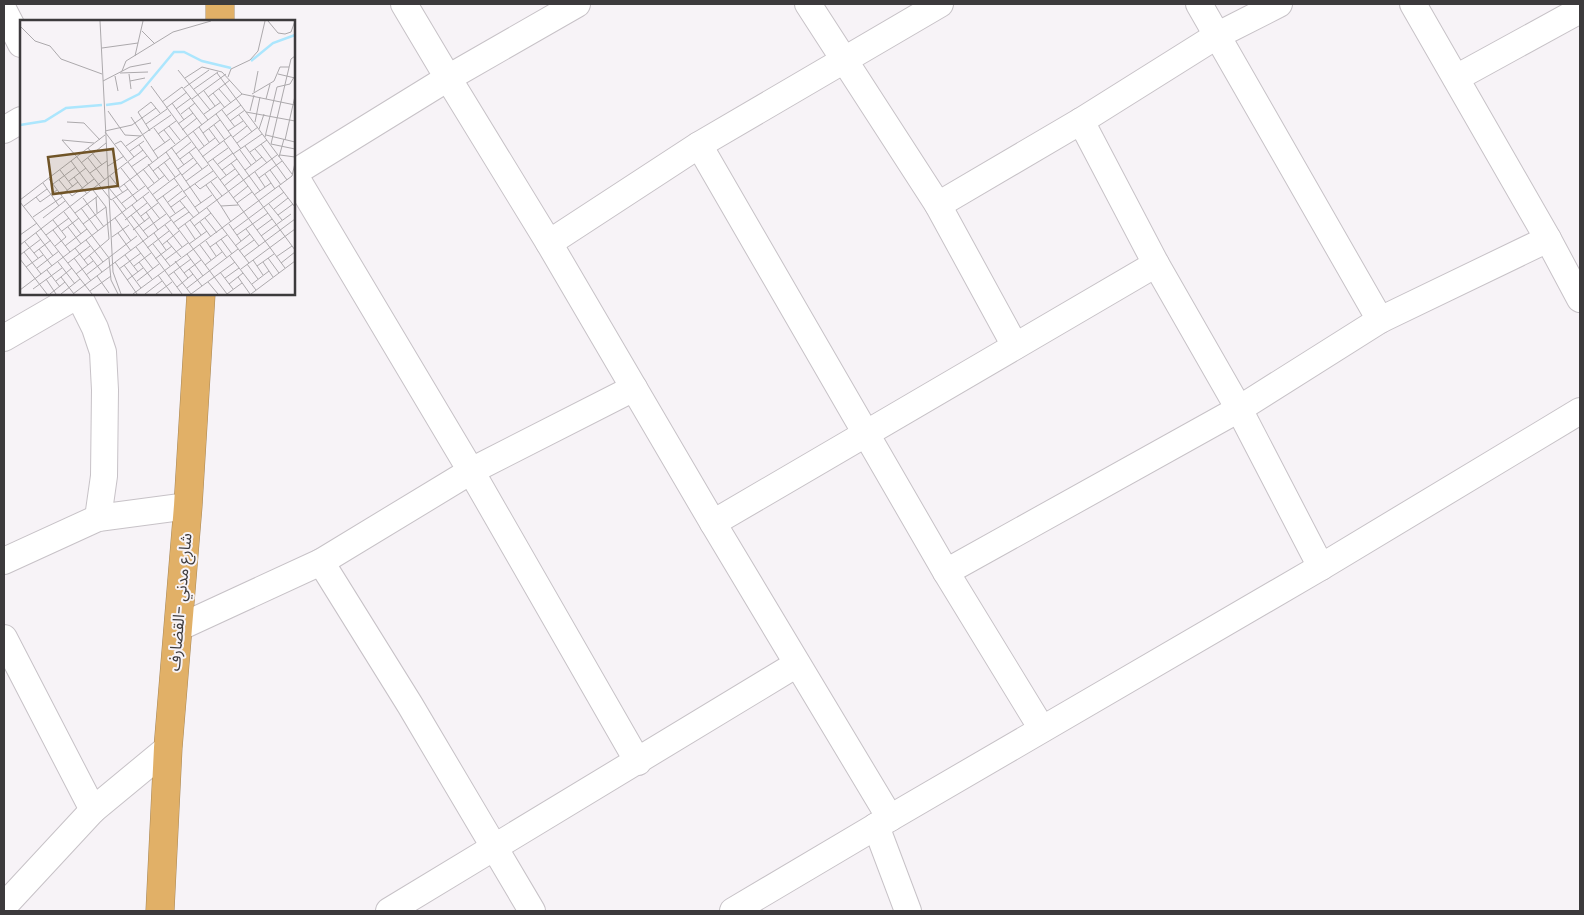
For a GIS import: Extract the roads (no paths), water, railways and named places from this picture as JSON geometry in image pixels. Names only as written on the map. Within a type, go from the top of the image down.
[{"type":"highway","points":[[220,4],[220,20]]},
{"type":"highway","name":"شارع مدني -القضارف","points":[[160,911],[168,748],[188,506],[201,295]]},
{"type":"street","points":[[404,4],[549,243],[797,664],[883,822],[908,911]]},
{"type":"street","points":[[295,172],[448,78],[577,4]]},
{"type":"street","points":[[808,4],[938,205],[1015,346]]},
{"type":"street","points":[[549,243],[699,145],[940,4]]},
{"type":"street","points":[[1199,4],[1380,320]]},
{"type":"street","points":[[938,205],[1081,120],[1218,35],[1279,4]]},
{"type":"street","points":[[1413,4],[1548,239],[1580,299]]},
{"type":"street","points":[[1456,78],[1580,10]]},
{"type":"street","points":[[4,11],[20,42]]},
{"type":"street","points":[[1081,120],[1156,264],[1239,409],[1322,567]]},
{"type":"street","points":[[4,130],[20,121]]},
{"type":"street","points":[[699,145],[946,572],[1042,729]]},
{"type":"street","points":[[295,175],[471,471],[638,762]]},
{"type":"street","points":[[946,572],[1239,409],[1380,320],[1548,239]]},
{"type":"street","points":[[713,523],[1156,264]]},
{"type":"street","points":[[4,338],[77,295]]},
{"type":"street","points":[[79,295],[95,328],[103,352],[105,390],[104,476],[98,518]]},
{"type":"street","points":[[178,628],[321,562],[471,471],[634,388]]},
{"type":"street","points":[[733,911],[1322,567],[1580,412]]},
{"type":"street","points":[[4,561],[98,518],[188,506]]},
{"type":"street","points":[[321,562],[410,705],[532,911]]},
{"type":"street","points":[[4,638],[93,810]]},
{"type":"street","points":[[389,911],[797,664]]},
{"type":"street","points":[[4,906],[93,810],[168,748]]}]
